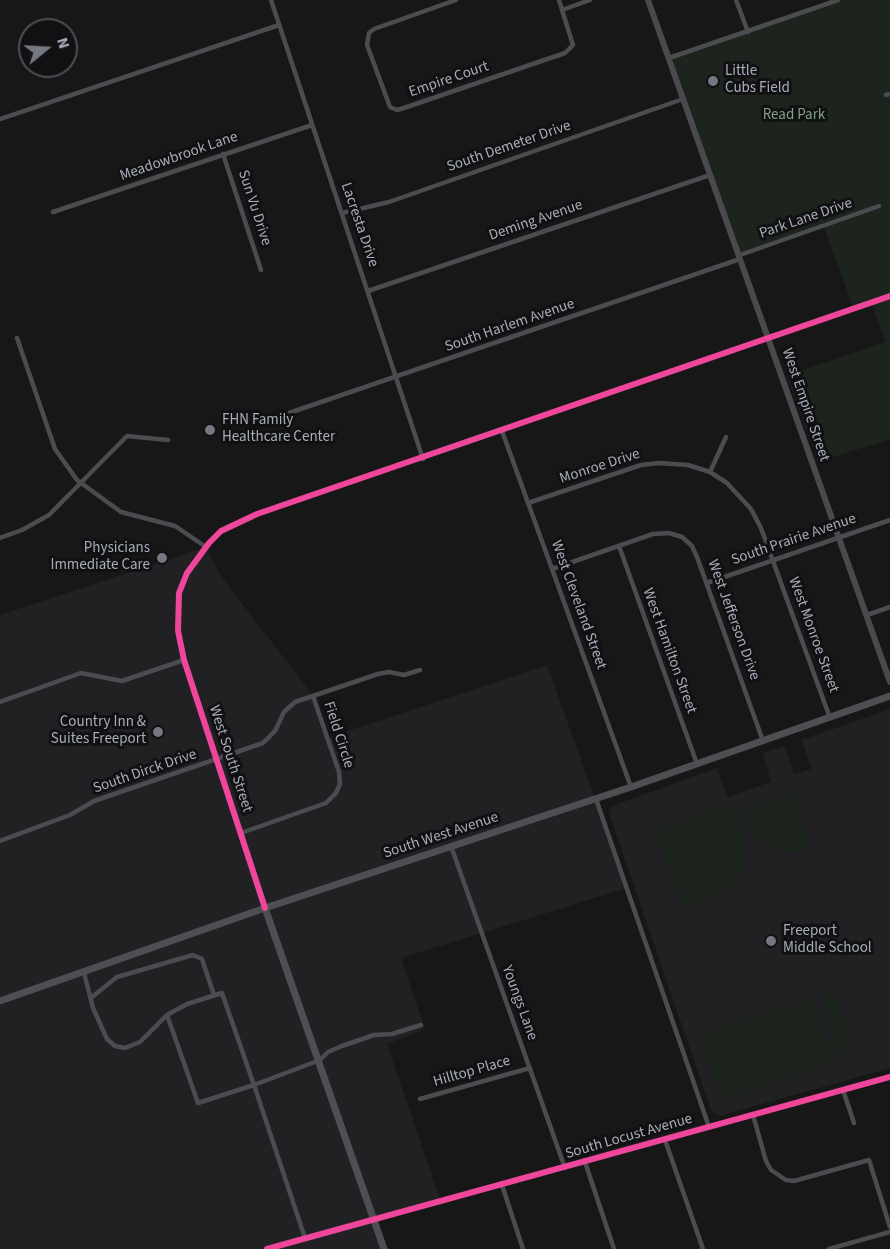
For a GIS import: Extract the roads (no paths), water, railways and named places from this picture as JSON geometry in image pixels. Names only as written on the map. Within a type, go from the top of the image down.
[{"type":"main road","name":"West Empire Street","points":[[648,0],[890,682]]},
{"type":"main road","name":"South West Avenue","points":[[0,1001],[265,908],[596,799],[890,696]]},
{"type":"main road","name":"West South Street","points":[[265,908],[320,1060],[384,1249]]},
{"type":"street","name":"Lacresta Drive","points":[[271,0],[423,459]]},
{"type":"street","name":"Empire Court","points":[[456,0],[374,28],[369,33],[367,45],[390,107],[397,110],[404,108],[565,53],[573,45],[559,0]]},
{"type":"street","points":[[562,10],[590,0]]},
{"type":"street","points":[[736,0],[748,32]]},
{"type":"street","points":[[669,58],[748,32],[820,3],[837,0]]},
{"type":"street","points":[[0,119],[279,25]]},
{"type":"street","name":"South Demeter Drive","points":[[342,213],[389,202],[683,99]]},
{"type":"street","name":"Meadowbrook Lane","points":[[53,212],[312,125]]},
{"type":"street","name":"Sun Vu Drive","points":[[223,154],[261,270]]},
{"type":"street","name":"Deming Avenue","points":[[368,291],[710,175]]},
{"type":"street","name":"Park Lane Drive","points":[[741,257],[879,206]]},
{"type":"street","name":"South Harlem Avenue","points":[[286,414],[396,378],[741,257]]},
{"type":"street","points":[[17,338],[55,449],[81,484],[121,512],[175,526],[206,547],[221,531],[238,521],[890,296]]},
{"type":"street","name":"West Cleveland Street","points":[[502,431],[631,787]]},
{"type":"street","points":[[0,538],[22,530],[49,515],[127,436],[168,440]]},
{"type":"street","points":[[710,472],[726,437]]},
{"type":"street","name":"Monroe Drive","points":[[528,503],[641,465],[675,463],[710,472],[739,494],[751,509],[774,561]]},
{"type":"street","name":"South Prairie Avenue","points":[[707,583],[890,520]]},
{"type":"street","name":"West Jefferson Drive","points":[[552,569],[653,534],[669,533],[682,537],[692,546],[707,583],[763,741]]},
{"type":"street","name":"West Hamilton Street","points":[[619,546],[697,764]]},
{"type":"street","name":"West South Street","points":[[206,547],[187,573],[176,615],[184,660],[265,908]]},
{"type":"street","name":"West Monroe Street","points":[[774,561],[830,718]]},
{"type":"street","points":[[867,615],[890,607]]},
{"type":"street","points":[[0,702],[81,673],[122,681],[184,660]]},
{"type":"street","name":"South Dirck Drive","points":[[0,840],[70,815],[94,801],[262,743],[275,731],[284,712],[296,702],[378,674],[389,672],[404,675],[420,670]]},
{"type":"street","name":"Field Circle","points":[[241,833],[332,800],[340,784],[339,772],[313,696]]},
{"type":"street","points":[[596,799],[709,1127]]},
{"type":"street","name":"Youngs Lane","points":[[451,846],[565,1168]]},
{"type":"street","points":[[92,998],[117,977],[193,955],[202,959],[214,995]]},
{"type":"street","points":[[84,973],[93,1008],[107,1039],[115,1046],[125,1048],[140,1042],[167,1015],[186,1004],[222,993],[305,1238]]},
{"type":"street","points":[[167,1015],[198,1103],[320,1060],[328,1052],[342,1046],[377,1034],[392,1034],[421,1025]]},
{"type":"street","name":"Hilltop Place","points":[[420,1099],[530,1068]]},
{"type":"street","name":"South Locust Avenue","points":[[267,1249],[890,1077]]},
{"type":"street","points":[[843,1090],[854,1123]]},
{"type":"street","points":[[753,1115],[766,1161],[771,1170],[786,1180],[794,1181],[868,1160],[890,1227]]},
{"type":"street","points":[[665,1140],[704,1249]]},
{"type":"street","points":[[585,1162],[614,1249]]},
{"type":"street","points":[[502,1185],[523,1249]]},
{"type":"street","points":[[829,1249],[890,1232]]},
{"type":"place","name":"Little Cubs Field","points":[[713,81]]},
{"type":"place","name":"FHN Family Healthcare Center","points":[[210,430]]},
{"type":"place","name":"Physicians Immediate Care","points":[[162,558]]},
{"type":"place","name":"Country Inn & Suites Freeport","points":[[158,732]]},
{"type":"place","name":"Freeport Middle School","points":[[771,941]]},
{"type":"park label","name":"Read Park","points":[[794,116]]}]
